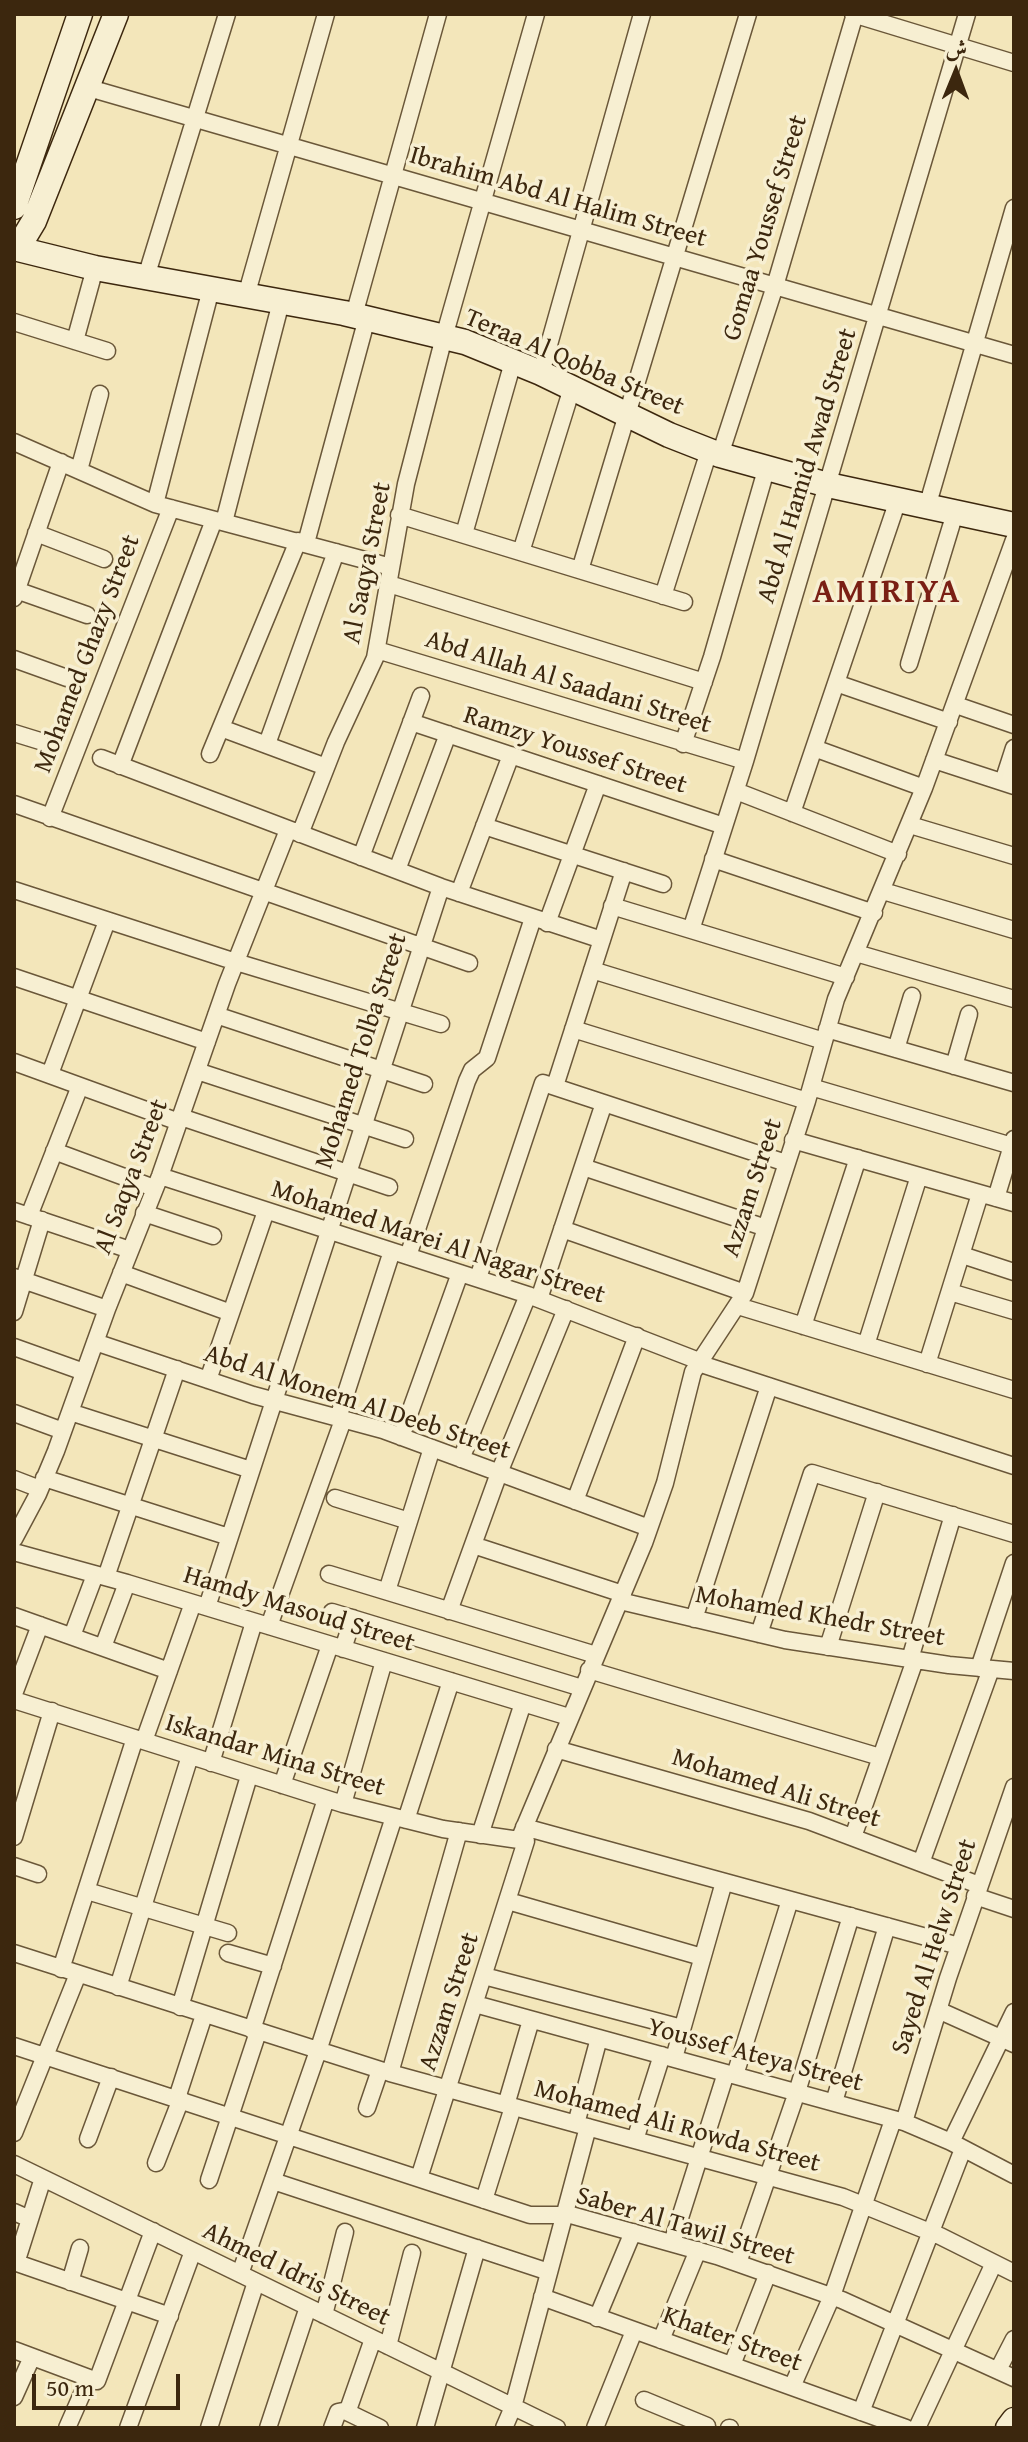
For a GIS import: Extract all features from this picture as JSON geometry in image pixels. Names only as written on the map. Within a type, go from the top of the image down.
[{"type":"street","points":[[14,207],[80,14]]},
{"type":"street","points":[[14,246],[34,221],[116,14]]},
{"type":"street","points":[[146,277],[227,14]]},
{"type":"street","points":[[246,296],[326,14]]},
{"type":"street","points":[[210,754],[302,542],[393,176],[438,14]]},
{"type":"street","name":"Al Saqya Street","points":[[14,1539],[63,1431],[264,891],[326,767],[377,650],[399,515],[444,337],[536,14]]},
{"type":"street","points":[[541,373],[642,14]]},
{"type":"street","points":[[580,570],[748,14]]},
{"type":"street","points":[[854,14],[1014,63]]},
{"type":"street","name":"Gomaa Youssef Street","points":[[663,596],[775,286],[854,14]]},
{"type":"street","name":"Abd Al Hamid Awad Street","points":[[691,930],[736,791],[967,14]]},
{"type":"street","name":"Ibrahim Abd Al Halim Street","points":[[89,88],[1014,355]]},
{"type":"street","points":[[927,507],[1014,208]]},
{"type":"street","name":"Teraa Al Qobba Street","points":[[14,246],[95,268],[360,317],[465,342],[541,373],[715,453],[766,470],[828,485],[1014,525]]},
{"type":"street","points":[[75,341],[95,268]]},
{"type":"street","name":"Mohamed Ghazy Street","points":[[50,818],[163,506],[211,289]]},
{"type":"street","points":[[120,766],[219,521],[281,302]]},
{"type":"street","points":[[14,322],[107,351]]},
{"type":"street","points":[[464,534],[513,362]]},
{"type":"street","points":[[521,552],[572,388]]},
{"type":"street","points":[[79,470],[100,394]]},
{"type":"street","points":[[14,442],[163,506],[336,552],[390,575],[704,682]]},
{"type":"street","points":[[61,462],[15,594],[87,615]]},
{"type":"street","points":[[683,744],[766,470]]},
{"type":"street","points":[[792,813],[898,500]]},
{"type":"street","points":[[909,664],[955,513]]},
{"type":"street","points":[[399,515],[684,602]]},
{"type":"street","points":[[36,533],[104,559]]},
{"type":"street","name":"Azzam Street","points":[[419,2178],[508,1901],[523,1836],[569,1717],[649,1528],[676,1444],[690,1380],[741,1299],[809,1094],[825,1035],[956,705],[1014,540]]},
{"type":"street","points":[[267,744],[336,552]]},
{"type":"street","name":"Abd Allah Al Saadani Street","points":[[377,650],[745,761]]},
{"type":"street","points":[[14,659],[67,678]]},
{"type":"street","points":[[836,683],[949,722]]},
{"type":"street","points":[[361,857],[421,696]]},
{"type":"street","points":[[956,705],[1014,725]]},
{"type":"street","name":"Ramzy Youssef Street","points":[[411,722],[724,826]]},
{"type":"street","points":[[221,728],[326,767]]},
{"type":"street","points":[[14,733],[40,741]]},
{"type":"street","points":[[397,870],[448,734]]},
{"type":"street","points":[[814,748],[924,788]]},
{"type":"street","points":[[934,760],[1008,784],[1014,748]]},
{"type":"street","points":[[459,893],[511,755]]},
{"type":"street","points":[[101,758],[441,887],[602,940]]},
{"type":"street","points":[[211,1763],[467,1081],[472,1070],[487,1058],[540,921],[573,855],[598,784]]},
{"type":"street","points":[[736,791],[898,854]]},
{"type":"street","points":[[14,804],[469,963]]},
{"type":"street","points":[[910,825],[1014,856]]},
{"type":"street","points":[[484,826],[663,884]]},
{"type":"street","points":[[713,859],[874,913]]},
{"type":"street","points":[[478,1278],[549,1084],[573,1029],[624,871]]},
{"type":"street","name":"Mohamed Tolba Street","points":[[61,1969],[140,1739],[229,1537],[441,887]]},
{"type":"street","points":[[14,890],[441,1024]]},
{"type":"street","points":[[883,891],[1014,930]]},
{"type":"street","points":[[612,906],[846,977]]},
{"type":"street","points":[[50,1074],[107,921]]},
{"type":"street","points":[[856,953],[1014,999]]},
{"type":"street","points":[[592,970],[825,1035],[896,1049],[1014,1082]]},
{"type":"street","points":[[14,977],[207,1042]]},
{"type":"street","points":[[896,1049],[912,996]]},
{"type":"street","points":[[954,1066],[969,1014]]},
{"type":"street","points":[[216,1015],[424,1084]]},
{"type":"street","points":[[573,1029],[809,1094],[1013,1142],[962,1255],[927,1364]]},
{"type":"street","points":[[15,1066],[50,1074],[180,1120],[389,1187]]},
{"type":"street","points":[[197,1071],[405,1139]]},
{"type":"street","points":[[549,1084],[786,1163]]},
{"type":"street","points":[[14,1312],[28,1216],[80,1086]]},
{"type":"street","points":[[461,1459],[562,1229],[604,1103]]},
{"type":"street","points":[[793,1140],[1014,1203]]},
{"type":"street","name":"Mohamed Marei Al Nagar Street","points":[[54,1151],[266,1211],[478,1278],[699,1362],[1014,1466]]},
{"type":"street","points":[[803,1326],[858,1158]]},
{"type":"street","points":[[583,1167],[766,1228]]},
{"type":"street","points":[[866,1345],[919,1176]]},
{"type":"street","points":[[208,1380],[266,1211]]},
{"type":"street","points":[[144,1213],[213,1236]]},
{"type":"street","points":[[28,1216],[130,1250]]},
{"type":"street","points":[[562,1229],[803,1326],[1014,1390]]},
{"type":"street","points":[[962,1255],[1014,1272]]},
{"type":"street","points":[[121,1273],[231,1313]]},
{"type":"street","points":[[401,1437],[460,1273]]},
{"type":"street","points":[[19,1279],[107,1309]]},
{"type":"street","points":[[950,1292],[1014,1311]]},
{"type":"street","points":[[449,1611],[499,1473],[566,1309]]},
{"type":"street","points":[[575,1501],[637,1336]]},
{"type":"street","name":"Abd Al Monem Al Deeb Street","points":[[95,1342],[274,1401],[401,1437],[649,1528]]},
{"type":"street","points":[[14,1347],[84,1372]]},
{"type":"street","points":[[72,1636],[131,1506],[177,1369]]},
{"type":"street","points":[[694,1619],[769,1386]]},
{"type":"street","points":[[70,1412],[251,1470]]},
{"type":"street","points":[[14,1413],[63,1431]]},
{"type":"street","points":[[387,1591],[432,1448]]},
{"type":"street","points":[[759,1634],[812,1473],[1014,1534]]},
{"type":"street","points":[[14,1479],[131,1506],[229,1537]]},
{"type":"street","points":[[828,1647],[877,1492]]},
{"type":"street","points":[[335,1498],[409,1521]]},
{"type":"street","points":[[853,1837],[912,1659],[953,1515]]},
{"type":"street","name":"Mohamed Khedr Street","points":[[473,1545],[694,1619],[828,1647],[1014,1671]]},
{"type":"street","name":"Hamdy Masoud Street","points":[[14,1552],[127,1583],[569,1717]]},
{"type":"street","points":[[921,1863],[985,1668],[1014,1563]]},
{"type":"street","points":[[329,1574],[449,1611],[593,1663],[880,1757]]},
{"type":"street","points":[[103,1647],[127,1583]]},
{"type":"street","points":[[332,1612],[582,1688]]},
{"type":"street","points":[[14,1616],[169,1671]]},
{"type":"street","points":[[282,1785],[336,1647],[353,1618]]},
{"type":"street","points":[[14,1697],[40,1625]]},
{"type":"street","points":[[343,1804],[384,1661]]},
{"type":"street","points":[[240,2274],[451,1681]]},
{"type":"street","name":"Iskandar Mina Street","points":[[14,1697],[249,1776],[343,1804],[480,1835],[523,1836],[724,1882],[959,1946]]},
{"type":"street","points":[[480,1835],[523,1703]]},
{"type":"street","points":[[14,1837],[52,1711]]},
{"type":"street","name":"Mohamed Ali Street","points":[[556,1749],[771,1809],[853,1837],[921,1863],[1014,1909]]},
{"type":"street","points":[[118,1987],[190,1756]]},
{"type":"street","points":[[180,2007],[249,1776]]},
{"type":"street","name":"Sayed Al Helw Street","points":[[792,2387],[832,2296],[898,2121],[1014,1787]]},
{"type":"street","points":[[209,2180],[326,1799]]},
{"type":"street","points":[[367,2108],[385,2072],[459,1831]]},
{"type":"street","points":[[14,1866],[38,1874]]},
{"type":"street","points":[[635,2140],[682,2028],[724,1882]]},
{"type":"street","points":[[87,1891],[228,1933]]},
{"type":"street","points":[[672,2243],[698,2157],[790,1900]]},
{"type":"street","points":[[508,1901],[702,1957]]},
{"type":"street","points":[[738,2263],[797,2092],[851,1916]]},
{"type":"street","points":[[834,2102],[887,1926]]},
{"type":"street","name":"Mohamed Ali Rowda Street","points":[[14,1953],[385,2072],[864,2205],[932,2233],[1014,2273]]},
{"type":"street","points":[[228,1953],[273,1966]]},
{"type":"street","points":[[14,2133],[78,1974]]},
{"type":"street","points":[[484,1976],[682,2028]]},
{"type":"street","name":"Youssef Ateya Street","points":[[475,2004],[898,2121],[1013,2173]]},
{"type":"street","points":[[938,2010],[1007,2040]]},
{"type":"street","points":[[861,2412],[932,2233],[957,2146],[1007,2040],[1014,2012]]},
{"type":"street","points":[[156,2163],[204,2015]]},
{"type":"street","points":[[484,2200],[531,2020]]},
{"type":"street","points":[[504,2428],[513,2407],[564,2215],[599,2038]]},
{"type":"street","name":"Saber Al Tawil Street","points":[[14,2046],[530,2215],[564,2215],[738,2263],[832,2296],[1014,2378]]},
{"type":"street","points":[[88,2139],[111,2077]]},
{"type":"street","name":"Ahmed Idris Street","points":[[14,2164],[557,2428]]},
{"type":"street","points":[[43,2178],[15,2263],[170,2316]]},
{"type":"street","points":[[273,2181],[549,2272]]},
{"type":"street","points":[[14,2212],[30,2219]]},
{"type":"street","points":[[67,2428],[93,2379],[153,2231]]},
{"type":"street","points":[[324,2315],[345,2232]]},
{"type":"street","points":[[597,2318],[633,2232]]},
{"type":"street","points":[[70,2282],[80,2248]]},
{"type":"street","points":[[425,2428],[477,2248]]},
{"type":"street","points":[[661,2340],[698,2250]]},
{"type":"street","points":[[128,2428],[193,2251]]},
{"type":"street","points":[[332,2428],[338,2412],[348,2410],[380,2342],[412,2253]]},
{"type":"street","points":[[917,2428],[994,2263]]},
{"type":"street","points":[[732,2365],[768,2273]]},
{"type":"street","points":[[209,2428],[256,2282]]},
{"type":"street","name":"Khater Street","points":[[542,2297],[906,2428]]},
{"type":"street","points":[[268,2428],[308,2307]]},
{"type":"street","points":[[595,2428],[634,2331]]},
{"type":"street","points":[[998,2370],[1014,2339]]},
{"type":"street","points":[[14,2350],[93,2379]]},
{"type":"street","points":[[14,2397],[32,2357]]},
{"type":"street","points":[[644,2400],[683,2422],[707,2426]]},
{"type":"street","points":[[345,2411],[380,2428]]},
{"type":"street","points":[[1008,2428],[1014,2420]]},
{"type":"district","name":"AMIRIYA","points":[[887,593]]}]
